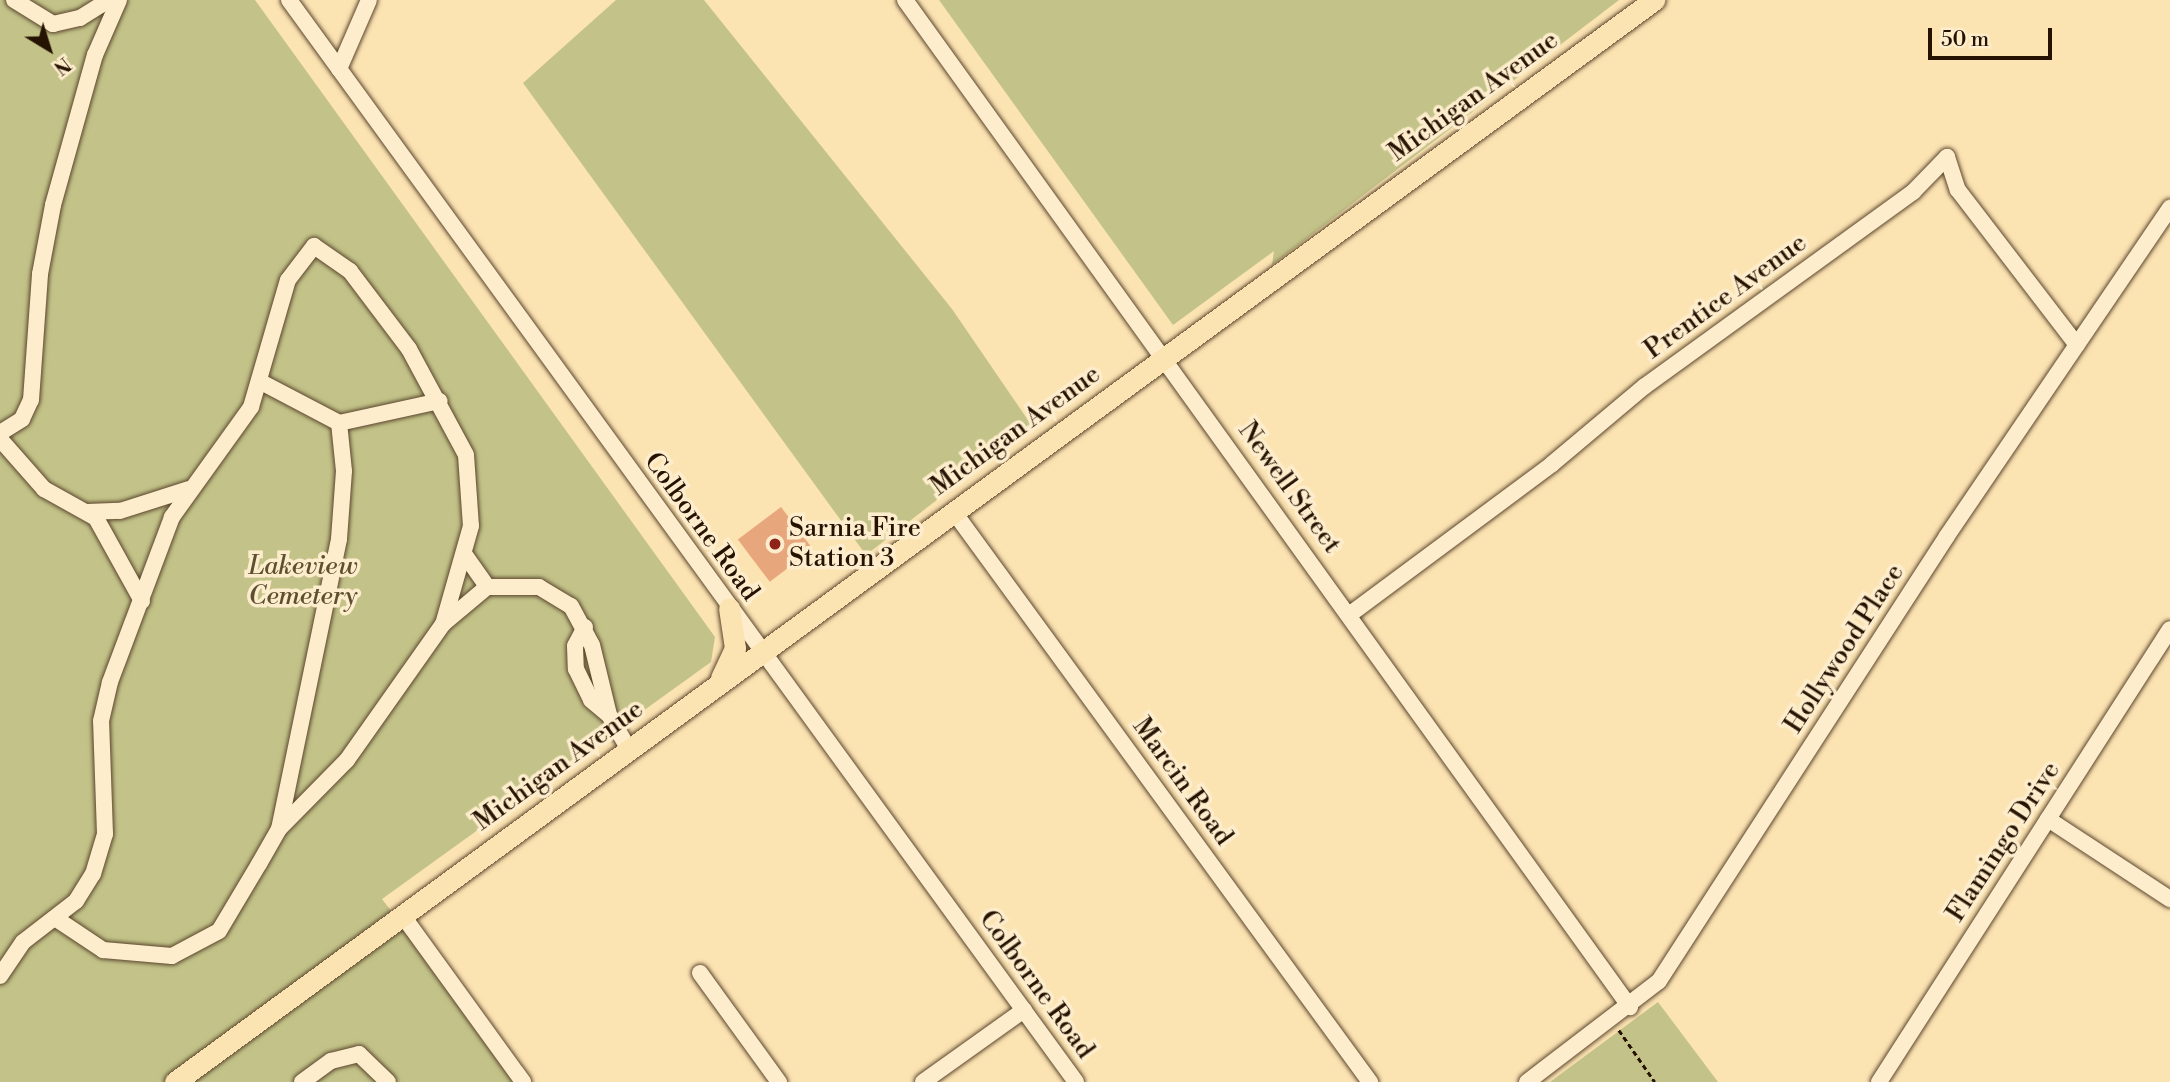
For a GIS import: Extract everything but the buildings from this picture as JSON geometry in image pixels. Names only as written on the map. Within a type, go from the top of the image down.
[{"type":"main road","name":"Michigan Avenue","points":[[180,1081],[716,685],[1654,0]]},
{"type":"main road","points":[[716,685],[735,648],[729,608]]},
{"type":"street","points":[[13,0],[52,24],[80,18],[109,0]]},
{"type":"street","points":[[0,433],[22,419],[31,400],[51,215],[94,55],[119,0]]},
{"type":"street","name":"Colborne Road","points":[[289,0],[1076,1082]]},
{"type":"street","points":[[339,69],[369,0]]},
{"type":"street","name":"Newell Street","points":[[905,0],[1630,1007]]},
{"type":"street","name":"Prentice Avenue","points":[[1349,614],[1552,464],[1645,386],[1913,192],[1947,157],[1958,190],[2077,345]]},
{"type":"street","name":"Hollywood Place","points":[[1527,1082],[1630,1007],[1666,971],[2170,208]]},
{"type":"street","points":[[0,952],[23,942],[84,892],[102,853],[104,702],[163,537],[194,486],[234,434],[261,382],[288,280],[314,246],[350,271],[440,401],[466,455],[472,484],[465,555],[443,624]]},
{"type":"street","points":[[261,382],[339,422],[440,401]]},
{"type":"street","points":[[279,830],[339,539],[344,471],[339,422]]},
{"type":"street","points":[[0,439],[44,489],[87,512],[103,528],[142,601]]},
{"type":"street","points":[[87,512],[141,506],[194,486]]},
{"type":"street","name":"Marcin Road","points":[[954,512],[1370,1082]]},
{"type":"street","points":[[465,555],[487,587]]},
{"type":"street","points":[[55,918],[103,950],[125,956],[189,950],[219,931],[279,830],[347,760],[443,624],[487,587],[550,591],[585,627],[608,715],[629,749]]},
{"type":"street","name":"Flamingo Drive","points":[[1880,1082],[2170,628]]},
{"type":"street","points":[[2048,819],[2170,899]]},
{"type":"street","points":[[403,916],[523,1082]]},
{"type":"street","points":[[0,976],[23,942]]},
{"type":"street","points":[[700,973],[779,1082]]},
{"type":"street","points":[[923,1082],[1024,1010]]},
{"type":"street","points":[[302,1082],[331,1061],[359,1054],[388,1082]]},
{"type":"path","points":[[1612,1020],[1655,1082]]},
{"type":"green space","name":"Lakeview Cemetery","points":[[0,0],[255,0],[715,637],[711,662],[382,899],[521,1082],[0,1082]]},
{"type":"green space","points":[[616,0],[704,0],[952,309],[1032,426],[866,555],[523,83]]},
{"type":"green space","points":[[939,0],[1619,0],[1272,265],[1274,251],[1173,325]]},
{"type":"green space","points":[[1658,1002],[1718,1082],[1550,1082]]},
{"type":"place","name":"Sarnia Fire Station 3","points":[[775,544]]}]
